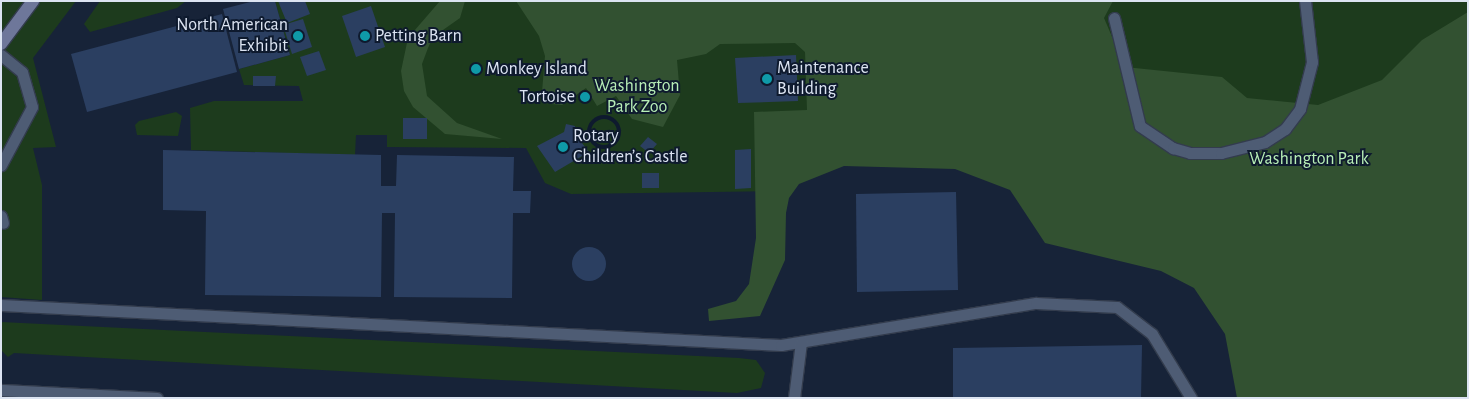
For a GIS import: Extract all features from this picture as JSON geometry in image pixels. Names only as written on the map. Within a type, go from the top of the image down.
[{"type":"street","points":[[1,44],[34,1]]},
{"type":"lane","points":[[1114,18],[1140,126],[1173,148],[1190,153],[1221,153],[1265,142],[1285,128],[1300,109],[1312,62],[1305,1]]},
{"type":"lane","points":[[1,55],[22,72],[32,107],[1,165]]},
{"type":"lane","points":[[1,305],[764,344],[801,342],[1036,303],[1117,308],[1152,334],[1191,398]]},
{"type":"lane","points":[[794,398],[801,342]]},
{"type":"lane","points":[[1,390],[157,398]]},
{"type":"green space","points":[[1,1],[76,1],[33,58],[56,147],[33,148],[42,185],[42,300],[1,297]]},
{"type":"green space","points":[[100,1],[186,1],[177,8],[90,32],[84,24]]},
{"type":"green space","name":"Washington Park","points":[[275,1],[1468,1],[1468,398],[1236,347],[1204,278],[987,163],[813,158],[779,191],[571,194],[545,183],[526,148],[387,147],[387,135],[356,135],[355,155],[191,150],[190,108],[214,101],[303,101],[299,86],[244,85],[239,69],[290,55]]},
{"type":"green space","points":[[440,1],[465,1],[460,18],[433,37],[428,48],[422,64],[427,96],[457,123],[502,139],[445,134],[413,107],[404,91],[401,71],[408,38]]},
{"type":"green space","name":"Washington Park","points":[[516,1],[1113,1],[1104,18],[1125,67],[1222,77],[1247,98],[1318,105],[1382,80],[1422,40],[1468,12],[1468,398],[1237,398],[1225,334],[1194,288],[1161,271],[1045,243],[1010,190],[955,169],[844,166],[799,184],[789,198],[786,213],[785,260],[760,316],[709,321],[708,309],[736,301],[749,284],[756,238],[754,112],[807,110],[805,52],[795,43],[720,44],[706,54],[677,60],[680,95],[663,127],[632,119],[616,96],[597,106],[586,88],[562,105],[551,104],[542,92],[545,56],[539,36]]},
{"type":"green space","points":[[176,112],[182,116],[178,136],[137,135],[135,125],[139,121]]},
{"type":"green space","points":[[1,322],[739,358],[756,360],[765,373],[761,388],[737,393],[14,353],[8,357],[1,350]]},
{"type":"building","points":[[254,1],[275,1],[290,55],[239,69],[223,9]]},
{"type":"building","points":[[278,1],[305,1],[310,14],[287,23]]},
{"type":"building","name":"Petting Barn","points":[[371,6],[385,47],[356,57],[342,16]]},
{"type":"building","points":[[222,14],[237,72],[87,112],[71,54]]},
{"type":"building","name":"North American Exhibit","points":[[303,19],[312,47],[292,54],[283,25]]},
{"type":"building","points":[[319,51],[326,70],[307,76],[300,57]]},
{"type":"building","name":"Maintenance Building","points":[[796,55],[798,101],[738,103],[735,58]]},
{"type":"building","points":[[253,76],[276,76],[275,86],[253,86]]},
{"type":"building","points":[[403,118],[427,118],[427,139],[403,139]]},
{"type":"building","name":"Rotary Children’s Castle","points":[[566,124],[575,126],[575,134],[589,152],[555,172],[537,146],[564,132]]},
{"type":"building","points":[[648,137],[657,144],[649,153],[640,146]]},
{"type":"building","points":[[751,149],[751,188],[735,189],[735,150]]},
{"type":"building","points":[[163,150],[381,155],[381,186],[396,186],[397,155],[514,157],[513,191],[531,191],[530,213],[513,213],[512,298],[394,297],[395,213],[382,213],[381,297],[205,295],[206,211],[163,210]]},
{"type":"building","points":[[642,173],[659,173],[659,188],[642,188]]},
{"type":"building","points":[[956,192],[958,290],[857,292],[856,194]]},
{"type":"building","points":[[589,247],[601,252],[606,264],[601,276],[589,281],[577,276],[572,264],[577,252]]},
{"type":"building","points":[[1142,345],[1141,398],[953,398],[953,348]]},
{"type":"railway","points":[[604,117],[615,121],[619,132],[615,143],[604,147],[593,143],[589,132],[593,121],[604,117]]},
{"type":"place","name":"North American Exhibit","points":[[298,36]]},
{"type":"place","name":"Petting Barn","points":[[365,36]]},
{"type":"place","name":"Monkey Island","points":[[476,69]]},
{"type":"place","name":"Maintenance Building","points":[[767,79]]},
{"type":"place","name":"Tortoise","points":[[585,97]]},
{"type":"place","name":"Rotary Children’s Castle","points":[[563,147]]},
{"type":"park label","name":"Washington Park Zoo","points":[[637,97]]}]
